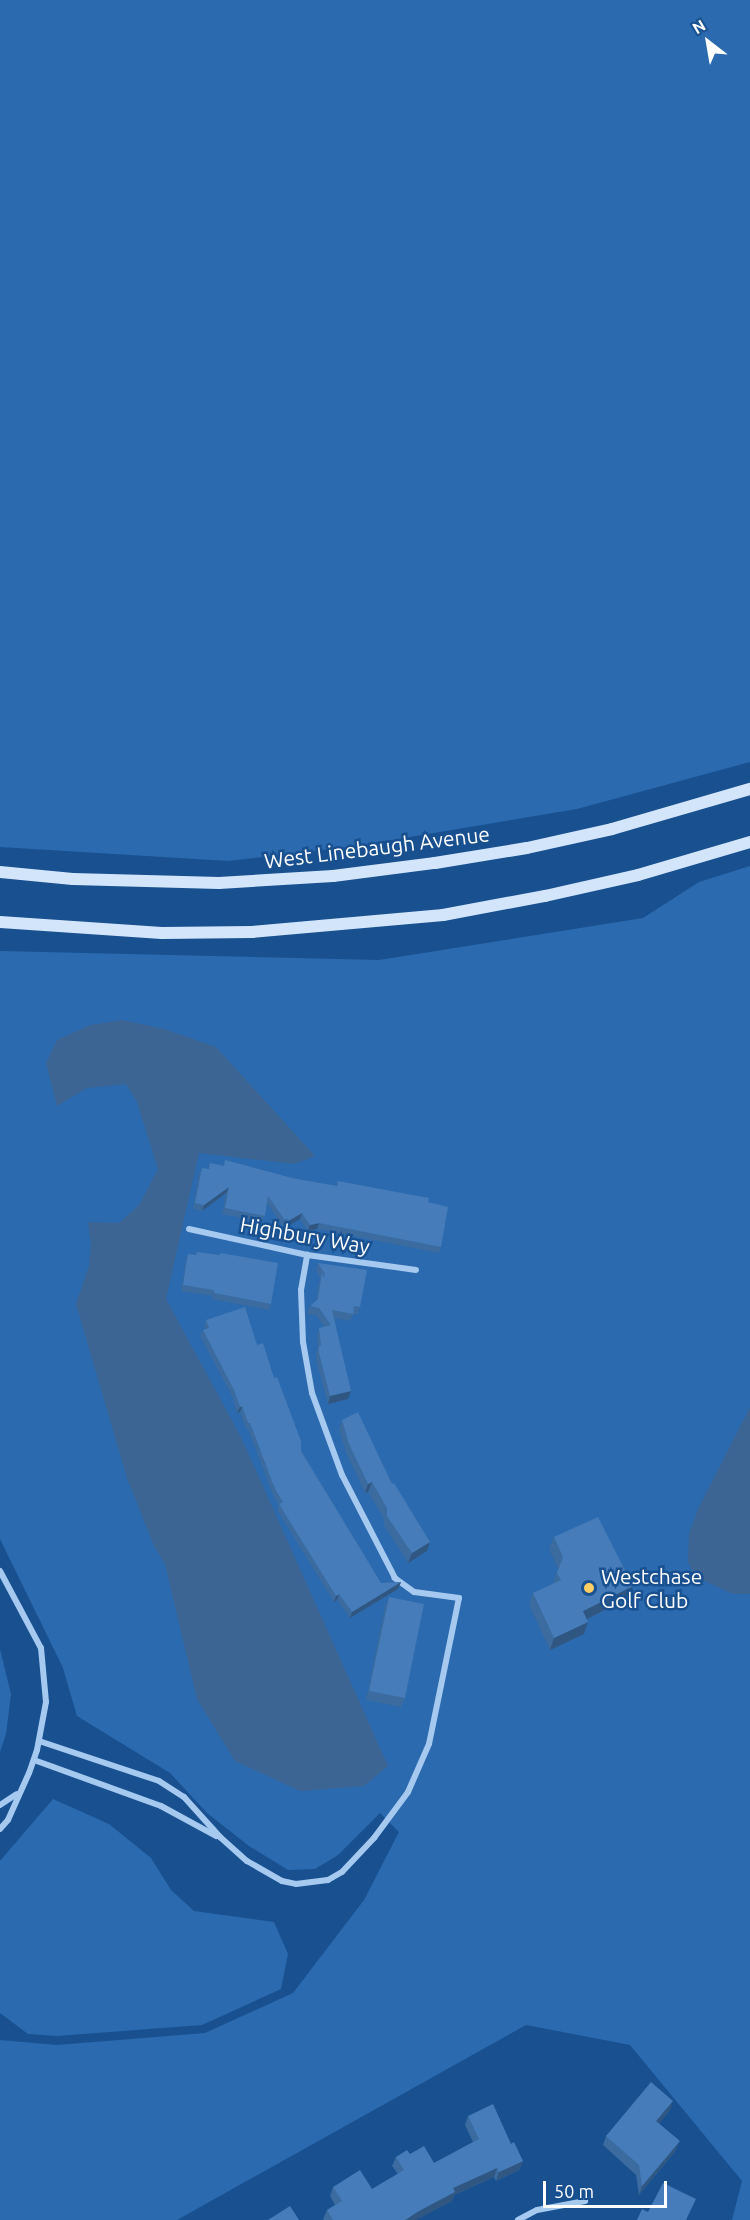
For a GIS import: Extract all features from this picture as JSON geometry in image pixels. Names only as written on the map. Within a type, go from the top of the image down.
[{"type":"main road","name":"West Linebaugh Avenue","points":[[0,872],[74,879],[219,883],[333,876],[435,864],[527,848],[612,829],[750,789]]},
{"type":"main road","points":[[0,922],[162,933],[252,932],[443,915],[546,896],[638,875],[750,842]]},
{"type":"street","name":"Highbury Way","points":[[189,1229],[307,1255],[416,1270]]},
{"type":"street","points":[[39,1741],[159,1781],[184,1797],[220,1838],[247,1861],[282,1881],[311,1884],[328,1880],[342,1872],[374,1838],[408,1792],[429,1744],[459,1598],[414,1592],[395,1578],[342,1475],[312,1393],[303,1342],[301,1290],[307,1255]]},
{"type":"street","points":[[0,1571],[41,1648],[46,1702],[34,1760],[18,1793],[12,1812],[0,1829]]},
{"type":"street","points":[[34,1760],[161,1806],[220,1838]]},
{"type":"street","points":[[0,1805],[18,1793]]},
{"type":"street","points":[[518,2220],[537,2210],[585,2201]]},
{"type":"shaded area","points":[[0,0],[750,0],[750,762],[577,809],[356,846],[228,861],[0,847]]},
{"type":"shaded area","name":"Westchase Golf Club","points":[[750,866],[750,2220],[732,2220],[742,2181],[630,2045],[526,2025],[177,2220],[0,2220],[0,2040],[57,2045],[205,2033],[293,1993],[364,1900],[399,1832],[380,1813],[338,1855],[315,1869],[288,1870],[249,1846],[207,1813],[170,1773],[77,1716],[63,1668],[0,1539],[0,951],[379,960],[643,918],[699,882]]},
{"type":"shaded area","points":[[122,1020],[164,1029],[216,1047],[315,1156],[294,1164],[199,1153],[166,1299],[241,1437],[388,1766],[364,1786],[300,1791],[235,1761],[197,1699],[165,1564],[154,1546],[127,1478],[76,1304],[89,1266],[91,1245],[88,1222],[119,1223],[139,1205],[158,1169],[137,1102],[126,1084],[87,1088],[57,1106],[46,1063],[57,1040],[90,1025]]},
{"type":"shaded area","points":[[750,1407],[750,1594],[733,1594],[694,1576],[688,1561],[689,1534],[698,1509]]},
{"type":"shaded area","points":[[0,1649],[11,1694],[6,1734],[0,1752]]},
{"type":"shaded area","points":[[53,1799],[109,1824],[151,1858],[171,1890],[194,1911],[274,1922],[288,1954],[281,1989],[202,2025],[57,2036],[28,2034],[0,2013],[0,1861]]},
{"type":"building","points":[[225,1160],[292,1178],[337,1186],[338,1181],[429,1198],[428,1202],[448,1207],[441,1247],[319,1223],[310,1225],[302,1213],[290,1220],[284,1219],[268,1196],[265,1216],[225,1208],[229,1187],[204,1205],[195,1203],[202,1168],[209,1169],[210,1163],[224,1166]]},
{"type":"building","points":[[197,1252],[219,1255],[221,1253],[278,1263],[271,1304],[183,1285],[188,1254],[196,1255]]},
{"type":"building","points":[[318,1263],[367,1270],[360,1307],[354,1306],[353,1314],[332,1310],[351,1391],[330,1396],[319,1353],[321,1345],[319,1328],[331,1325],[319,1308],[310,1306],[318,1299],[322,1272],[324,1278],[325,1274]]},
{"type":"building","points":[[245,1307],[257,1345],[263,1343],[274,1378],[277,1377],[301,1441],[301,1451],[381,1583],[401,1582],[352,1612],[339,1594],[336,1596],[279,1504],[283,1502],[275,1489],[250,1423],[203,1330],[209,1328],[206,1320]]},
{"type":"building","points":[[358,1412],[392,1484],[394,1483],[430,1542],[412,1553],[387,1516],[387,1508],[372,1482],[368,1484],[349,1444],[342,1420]]},
{"type":"building","name":"Westchase Golf Club","points":[[598,1517],[633,1586],[583,1611],[588,1622],[554,1638],[533,1593],[561,1580],[557,1573],[563,1557],[554,1537]]},
{"type":"building","points":[[389,1597],[424,1604],[405,1698],[369,1691]]},
{"type":"building","points":[[651,2082],[673,2101],[656,2121],[680,2141],[642,2186],[639,2165],[606,2136]]},
{"type":"building","points":[[493,2104],[511,2144],[514,2142],[523,2161],[499,2172],[497,2168],[453,2188],[455,2192],[405,2220],[333,2220],[327,2210],[342,2201],[333,2187],[360,2170],[372,2189],[404,2170],[396,2157],[407,2150],[410,2154],[424,2146],[434,2163],[479,2139],[468,2116]]},
{"type":"building","points":[[663,2183],[696,2199],[686,2220],[637,2220],[642,2209],[648,2212]]},
{"type":"building","points":[[290,2206],[299,2220],[268,2220]]},
{"type":"place","name":"Westchase Golf Club","points":[[589,1588]]}]
